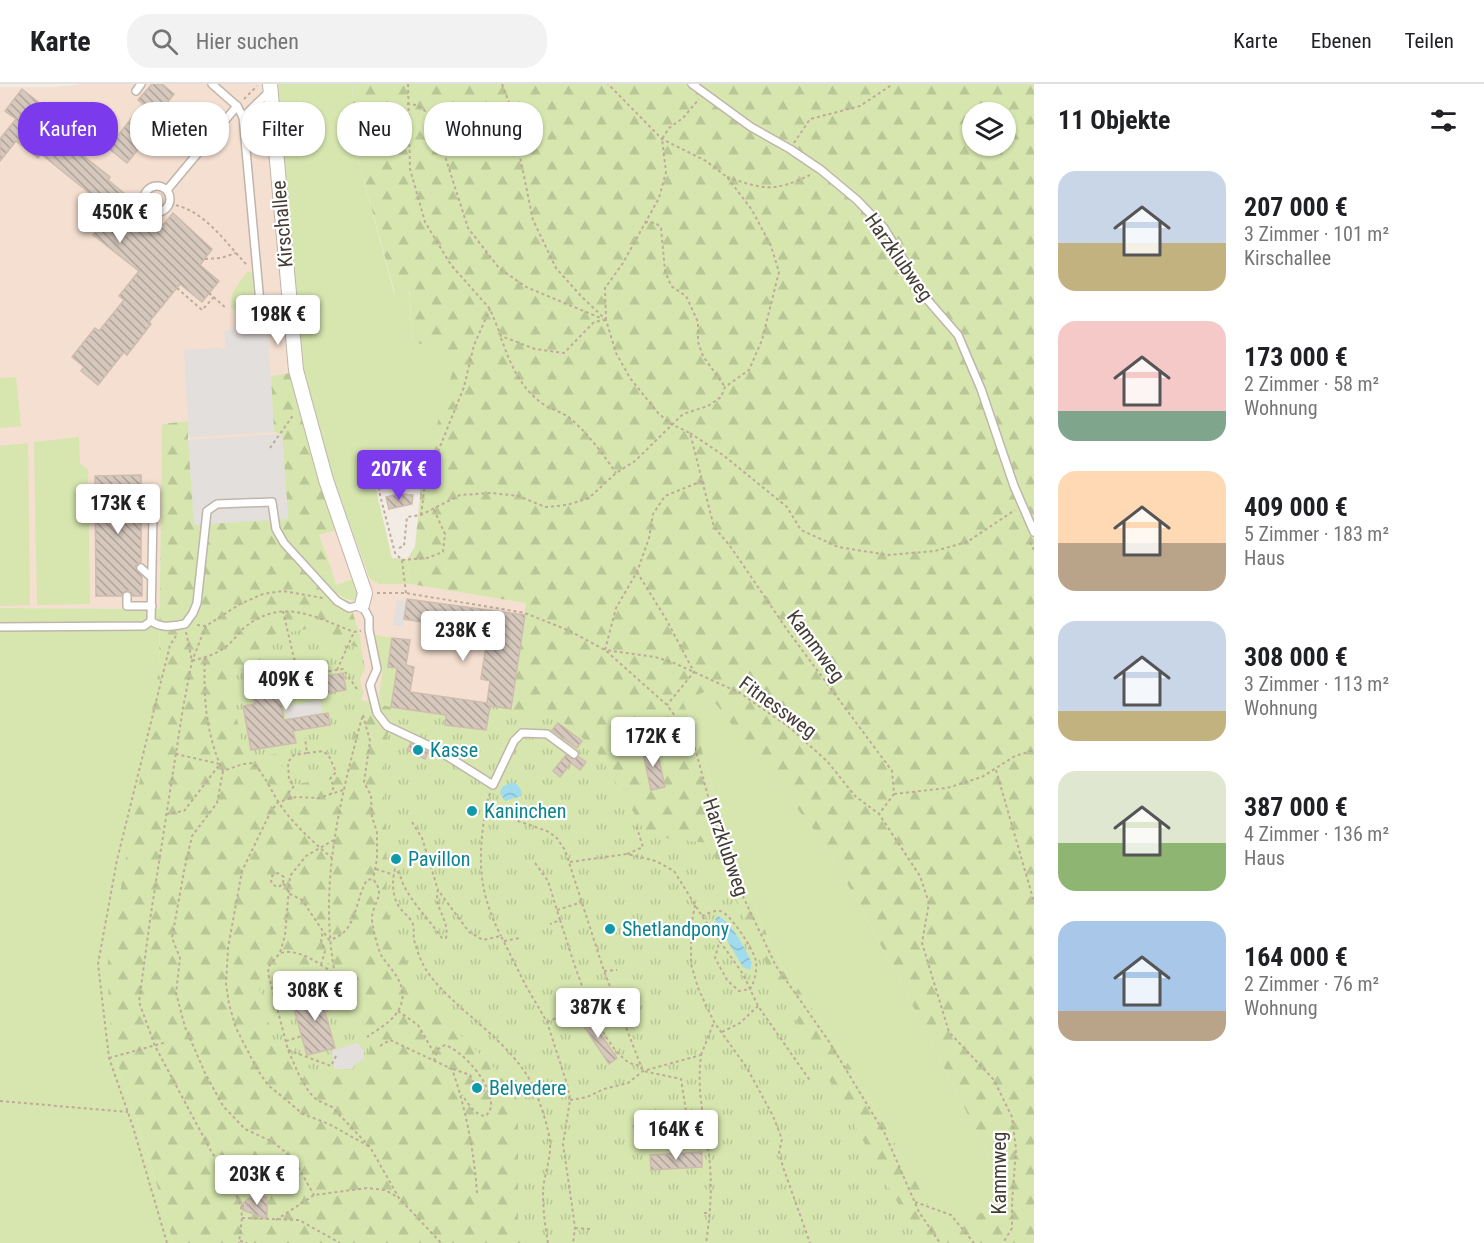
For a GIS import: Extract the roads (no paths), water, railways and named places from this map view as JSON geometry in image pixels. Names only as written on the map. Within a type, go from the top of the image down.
[{"type":"street","name":"Kirschallee","points":[[266,86],[296,370],[326,480],[363,599]]},
{"type":"lane","points":[[136,91],[141,84]]},
{"type":"lane","points":[[212,84],[237,106],[241,113]]},
{"type":"lane","name":"Harzklubweg","points":[[692,84],[701,97],[790,149],[821,170],[857,200],[884,228],[918,289],[958,335],[981,388],[1014,486],[1034,532]]},
{"type":"lane","points":[[254,102],[266,86]]},
{"type":"lane","points":[[167,190],[237,106]]},
{"type":"lane","points":[[247,156],[260,303]]},
{"type":"lane","points":[[155,186],[167,190],[171,197],[170,204],[164,211],[152,214],[144,204],[144,194],[155,186]]},
{"type":"lane","points":[[151,621],[158,626],[166,627],[185,624],[193,613],[197,603],[207,511],[217,504],[272,502],[276,529],[284,543],[337,601],[349,608],[363,599],[369,618],[369,630],[377,669],[370,685],[377,713],[387,726],[436,748],[493,785],[514,741],[522,733],[547,734],[574,754]]},
{"type":"lane","points":[[141,513],[153,513],[151,621]]},
{"type":"lane","points":[[141,568],[151,577]]},
{"type":"lane","points":[[127,596],[127,606],[152,606]]},
{"type":"lane","points":[[0,627],[144,626],[151,621]]},
{"type":"water","points":[[512,782],[519,787],[522,796],[505,801],[500,793],[502,787]]},
{"type":"water","points":[[718,916],[728,924],[742,944],[752,963],[750,970],[743,967],[715,920]]},
{"type":"place","name":"Kasse","points":[[418,750]]},
{"type":"place","name":"Kaninchen","points":[[472,811]]},
{"type":"place","name":"Pavillon","points":[[396,859]]},
{"type":"place","name":"Shetlandpony","points":[[610,929]]},
{"type":"place","name":"Belvedere","points":[[477,1088]]}]
